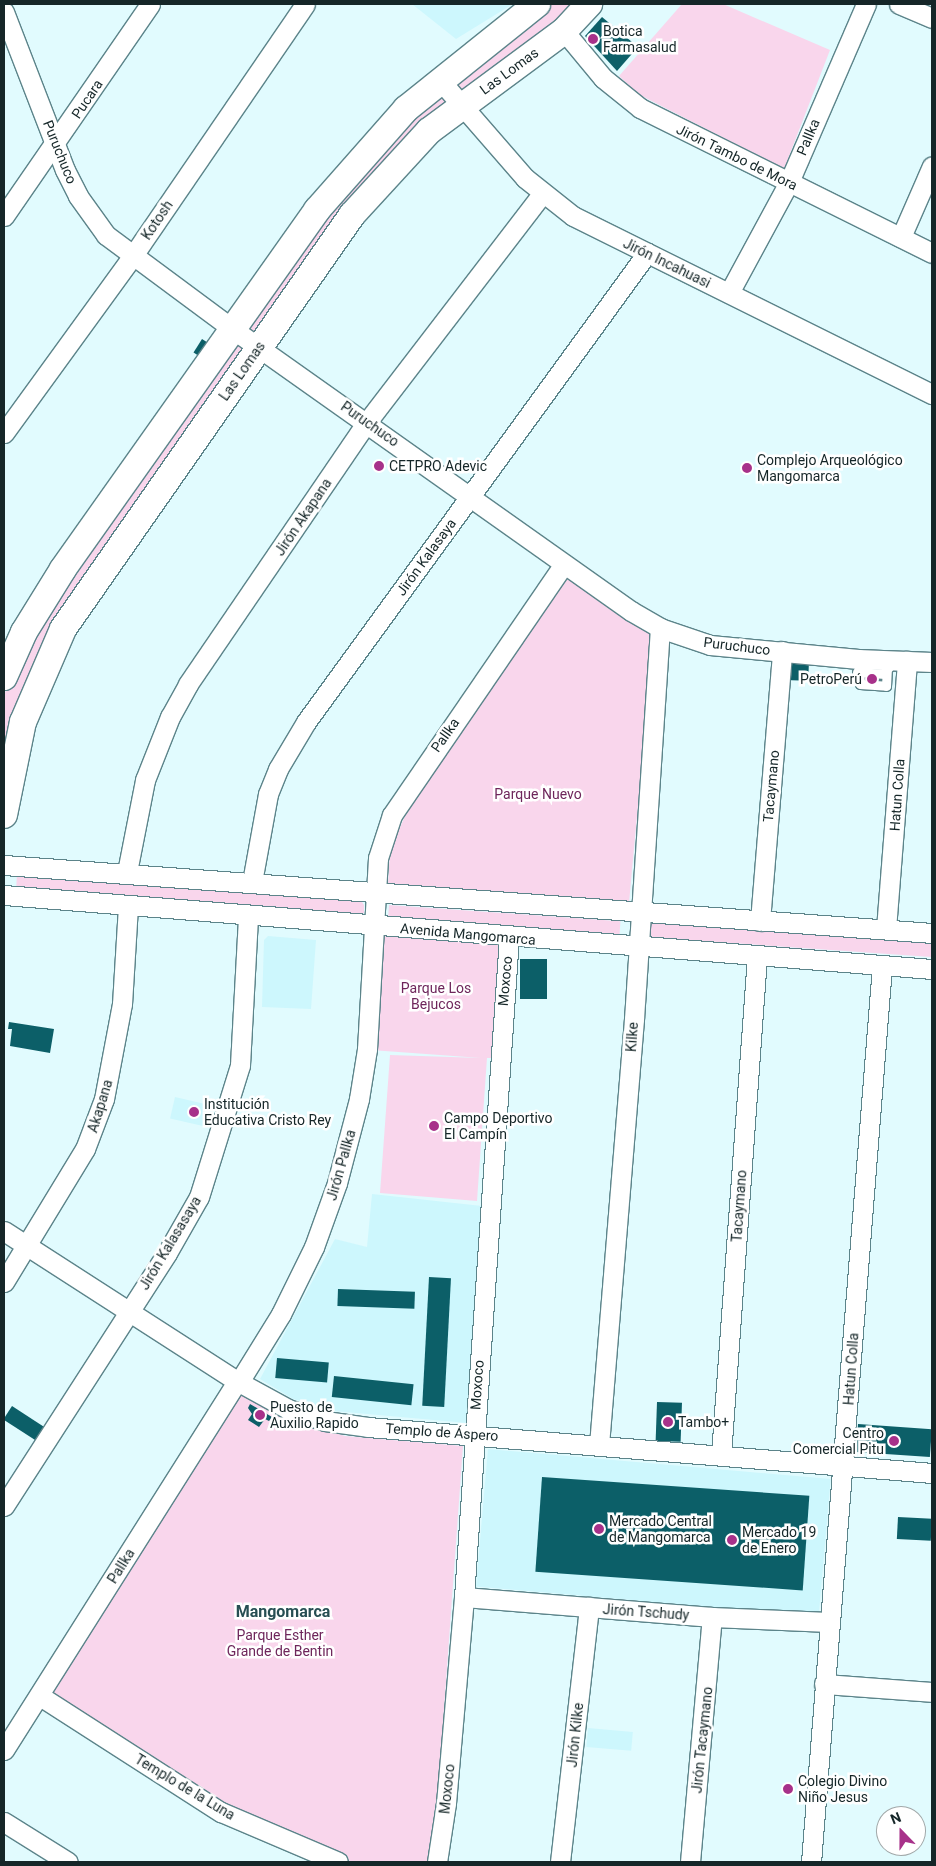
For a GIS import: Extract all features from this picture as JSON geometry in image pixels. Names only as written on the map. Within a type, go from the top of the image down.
[{"type":"street","name":"Pucara","points":[[4,216],[56,144],[150,4]]},
{"type":"street","name":"Kotosh","points":[[4,433],[132,257],[305,4]]},
{"type":"street","points":[[6,662],[63,569],[343,178],[406,109],[440,79],[537,4]]},
{"type":"street","name":"Las Lomas","points":[[4,815],[23,722],[63,629],[260,346],[378,184],[429,131],[564,31],[589,4]]},
{"type":"street","name":"Pallka","points":[[729,293],[788,182],[866,4]]},
{"type":"street","points":[[898,4],[932,18]]},
{"type":"street","name":"Puruchuco","points":[[4,12],[65,170],[91,216],[106,235],[132,257],[367,422],[564,564],[660,628],[710,645],[782,651],[858,666],[932,662]]},
{"type":"street","name":"Jirón Tambo de Mora","points":[[564,31],[619,94],[648,112],[932,253]]},
{"type":"street","name":"Jirón Incahuasi","points":[[440,79],[508,161],[542,194],[574,216],[932,394]]},
{"type":"street","points":[[901,238],[932,166]]},
{"type":"street","name":"Jirón Akapana","points":[[127,872],[145,780],[170,717],[188,684],[367,422],[542,194]]},
{"type":"street","name":"Jirón Kalasaya","points":[[252,882],[261,821],[278,769],[306,722],[647,253]]},
{"type":"street","name":"Pallka","points":[[376,926],[378,858],[392,815],[564,564]]},
{"type":"street","name":"Kilke","points":[[599,1445],[641,912],[660,628]]},
{"type":"street","name":"Tacaymano","points":[[760,921],[782,651]]},
{"type":"street","name":"Hatun Colla","points":[[886,929],[905,690],[896,665]]},
{"type":"street","points":[[4,865],[127,872],[376,894],[932,933]]},
{"type":"street","name":"Avenida Mangomarca","points":[[4,895],[128,907],[932,969]]},
{"type":"street","name":"Akapana","points":[[4,1282],[86,1149],[104,1098],[122,1004],[128,907]]},
{"type":"street","name":"Jirón Kalasasaya","points":[[4,1506],[167,1253],[199,1197],[240,1065],[248,916]]},
{"type":"street","name":"Jirón Pallka","points":[[238,1382],[281,1314],[314,1246],[337,1183],[359,1099],[367,1049],[376,926]]},
{"type":"street","name":"Moxoco","points":[[437,1862],[446,1803],[464,1597],[509,937]]},
{"type":"street","name":"Tacaymano","points":[[721,1455],[757,956]]},
{"type":"street","name":"Hatun Colla","points":[[811,1862],[828,1622],[843,1467],[882,965]]},
{"type":"street","name":"Templo de Áspero","points":[[4,1231],[238,1382],[288,1409],[325,1421],[368,1428],[474,1434],[843,1467],[932,1473]]},
{"type":"street","name":"Pallka","points":[[4,1750],[238,1382]]},
{"type":"street","name":"Jirón Tschudy","points":[[464,1597],[712,1617],[828,1622]]},
{"type":"street","name":"Jirón Kilke","points":[[560,1862],[589,1607]]},
{"type":"street","name":"Jirón Tacaymano","points":[[690,1862],[712,1617]]},
{"type":"street","points":[[824,1684],[932,1692]]},
{"type":"street","name":"Templo de la Luna","points":[[40,1696],[221,1812],[338,1862]]},
{"type":"street","points":[[4,1822],[68,1862]]},
{"type":"lane","points":[[886,686],[896,665]]},
{"type":"lane","points":[[858,666],[860,684],[905,690]]},
{"type":"shaded area","points":[[412,4],[513,4],[456,39]]},
{"type":"shaded area","points":[[268,936],[316,940],[311,1009],[262,1007],[264,940]]},
{"type":"shaded area","name":"Institución Educativa Cristo Rey","points":[[175,1097],[218,1107],[213,1128],[170,1118]]},
{"type":"shaded area","points":[[372,1194],[482,1206],[467,1423],[334,1411],[293,1399],[260,1379],[335,1239],[367,1247]]},
{"type":"shaded area","points":[[488,1449],[831,1479],[819,1616],[476,1586]]},
{"type":"shaded area","points":[[588,1728],[633,1732],[631,1751],[586,1747]]},
{"type":"green space","points":[[548,4],[575,4],[464,92],[459,90],[454,82]]},
{"type":"green space","points":[[682,4],[723,4],[830,50],[784,169],[638,94],[619,76]]},
{"type":"green space","points":[[438,93],[446,101],[443,109],[257,334],[247,329],[324,213]]},
{"type":"green space","points":[[239,342],[247,347],[113,543],[4,773],[4,695],[32,633]]},
{"type":"green space","name":"Parque Nuevo","points":[[571,574],[654,631],[629,903],[388,884],[390,850],[409,807],[431,771]]},
{"type":"green space","points":[[17,873],[360,899],[364,905],[364,913],[358,917],[16,892]]},
{"type":"green space","points":[[389,905],[620,921],[619,937],[388,921]]},
{"type":"green space","points":[[646,919],[932,939],[931,957],[645,937]]},
{"type":"green space","name":"Parque Los Bejucos","points":[[387,932],[498,943],[503,949],[492,1058],[487,1058],[477,1201],[380,1193],[390,1055],[481,1058],[371,1050],[383,937]]},
{"type":"green space","name":"Parque Esther Grande de Bentin","points":[[236,1390],[291,1420],[345,1436],[463,1446],[435,1834],[429,1862],[353,1862],[287,1838],[211,1801],[47,1695]]},
{"type":"building","points":[[602,17],[638,47],[617,71],[585,36]]},
{"type":"building","points":[[202,339],[213,346],[205,359],[194,353]]},
{"type":"building","points":[[784,659],[809,660],[808,681],[783,680]]},
{"type":"building","points":[[520,959],[547,959],[547,999],[520,999]]},
{"type":"building","points":[[9,1022],[54,1029],[50,1053],[10,1046],[12,1029],[8,1029]]},
{"type":"building","points":[[429,1277],[451,1278],[444,1407],[422,1406]]},
{"type":"building","points":[[338,1289],[415,1292],[414,1309],[337,1306]]},
{"type":"building","points":[[277,1358],[329,1363],[327,1382],[275,1378]]},
{"type":"building","points":[[334,1376],[414,1384],[411,1405],[332,1397]]},
{"type":"building","name":"Tambo+","points":[[657,1402],[682,1403],[681,1442],[656,1441]]},
{"type":"building","name":"Puesto de Auxilio Rapido","points":[[250,1404],[272,1417],[269,1421],[265,1419],[259,1427],[248,1420],[252,1414],[248,1408]]},
{"type":"building","points":[[12,1406],[48,1429],[39,1443],[4,1420]]},
{"type":"building","name":"Centro Comercial Pitu","points":[[858,1424],[932,1429],[930,1457],[856,1452]]},
{"type":"building","points":[[542,1477],[809,1496],[803,1590],[535,1572]]},
{"type":"building","points":[[898,1517],[932,1519],[931,1541],[897,1539]]},
{"type":"place","name":"Botica Farmasalud","points":[[593,39]]},
{"type":"place","name":"CETPRO Adevic","points":[[379,466]]},
{"type":"place","name":"Complejo Arqueológico Mangomarca","points":[[747,468]]},
{"type":"place","name":"PetroPerú","points":[[872,679]]},
{"type":"place","name":"Institución Educativa Cristo Rey","points":[[194,1112]]},
{"type":"place","name":"Campo Deportivo El Campín","points":[[434,1126]]},
{"type":"place","name":"Puesto de Auxilio Rapido","points":[[260,1415]]},
{"type":"place","name":"Tambo+","points":[[668,1422]]},
{"type":"place","name":"Centro Comercial Pitu","points":[[894,1441]]},
{"type":"place","name":"Mercado Central de Mangomarca","points":[[599,1529]]},
{"type":"place","name":"Mercado 19 de Enero","points":[[732,1540]]},
{"type":"place","name":"Colegio Divino Niño Jesus","points":[[788,1789]]},
{"type":"district","name":"Mangomarca","points":[[283,1612]]}]
